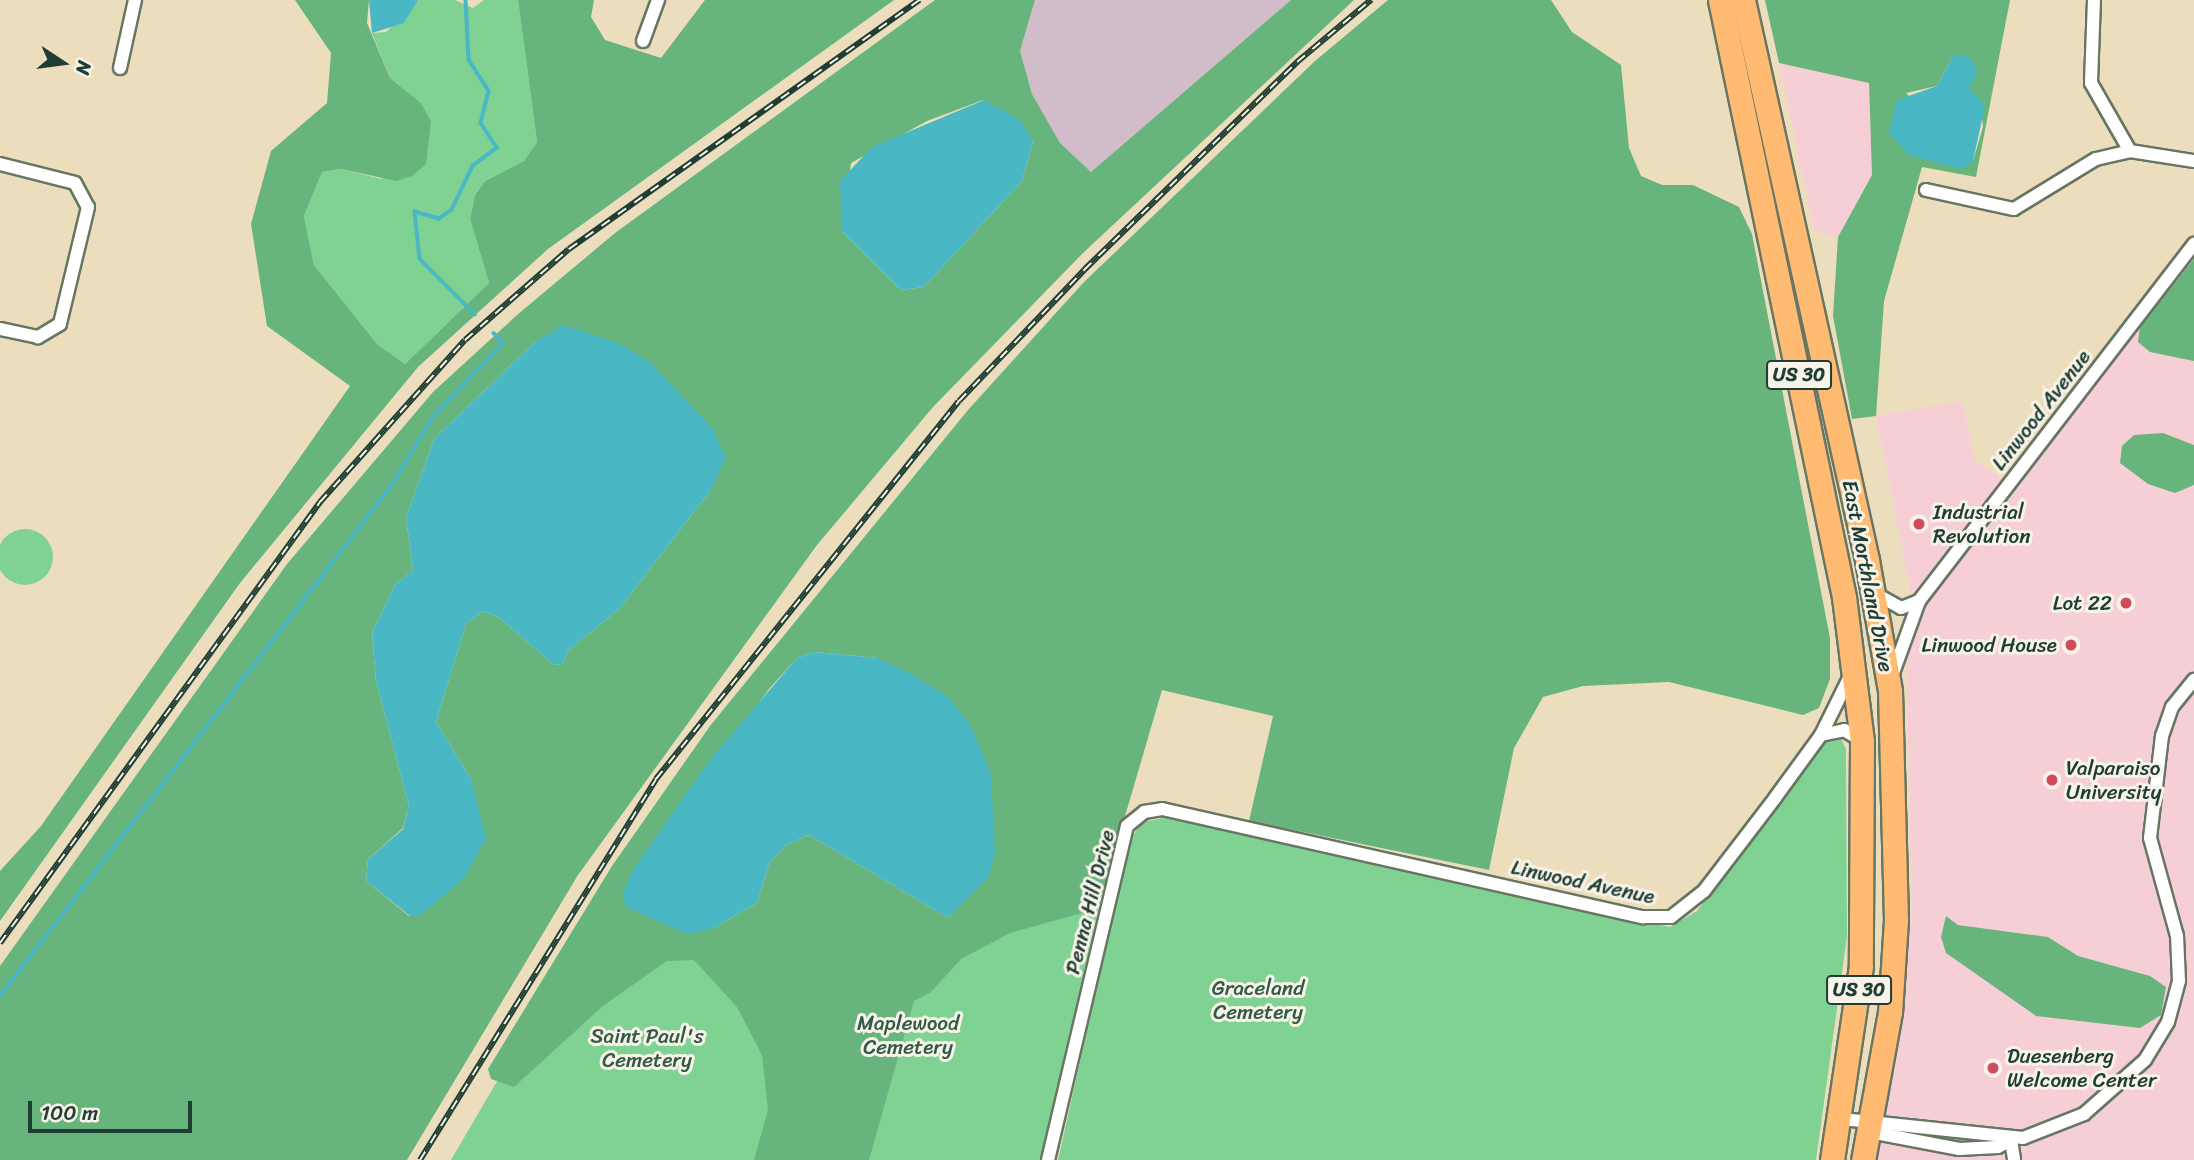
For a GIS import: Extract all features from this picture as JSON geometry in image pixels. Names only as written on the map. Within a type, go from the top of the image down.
[{"type":"highway","name":"East Morthland Drive","points":[[1720,0],[1853,663],[1862,741],[1861,966],[1842,1119],[1832,1160]]},
{"type":"highway","name":"East Morthland Drive","points":[[1743,0],[1874,592],[1890,691],[1896,920],[1890,1012],[1863,1160]]},
{"type":"street","points":[[120,68],[135,0]]},
{"type":"street","points":[[643,41],[658,0]]},
{"type":"street","points":[[2094,0],[2091,83],[2130,151]]},
{"type":"street","points":[[1926,190],[2014,209],[2077,168],[2130,151],[2194,161]]},
{"type":"street","points":[[0,164],[75,183],[88,206],[58,327],[38,337],[0,329]]},
{"type":"street","name":"Linwood Avenue","points":[[1890,691],[1899,646],[1919,601],[2194,244]]},
{"type":"street","points":[[1874,592],[1901,608],[1919,601]]},
{"type":"street","name":"Linwood Avenue","points":[[1337,849],[1643,917],[1671,917],[1704,891],[1821,735],[1853,663]]},
{"type":"street","points":[[1842,1119],[1958,1149],[1998,1147],[2011,1140],[2062,1125],[2099,1105],[2134,1074],[2168,1022],[2179,960],[2152,858],[2152,818],[2165,722],[2194,680]]},
{"type":"street","points":[[1821,735],[1844,730],[1862,741]]},
{"type":"street","name":"Penna Hill Drive","points":[[1048,1160],[1127,826],[1161,809],[1337,849]]},
{"type":"street","points":[[2011,1140],[2014,1160]]},
{"type":"shaded area","points":[[1035,0],[1291,0],[1091,172],[1060,143],[1032,94],[1020,51]]},
{"type":"shaded area","points":[[1779,63],[1869,83],[1872,175],[1838,237],[1814,231]]},
{"type":"shaded area","name":"Valparaiso University","points":[[2194,244],[2194,1160],[1863,1160],[1896,920],[1912,921],[1906,641],[1919,601]]},
{"type":"shaded area","points":[[1963,401],[1974,460],[2003,479],[1912,599],[1876,416]]},
{"type":"green space","points":[[295,0],[369,0],[367,23],[390,78],[420,102],[431,121],[426,164],[412,176],[396,181],[341,169],[322,172],[304,216],[314,265],[377,344],[405,364],[489,283],[470,219],[475,195],[485,181],[524,161],[537,142],[518,0],[594,0],[591,17],[605,40],[661,58],[705,0],[894,0],[548,249],[418,367],[240,583],[0,921],[0,871],[41,826],[350,386],[267,326],[251,224],[271,151],[327,103],[331,53]]},
{"type":"green space","points":[[418,0],[455,0],[473,8],[484,0],[518,0],[537,142],[524,161],[485,181],[475,195],[470,219],[489,283],[405,364],[377,344],[314,265],[304,216],[322,172],[341,169],[382,179],[420,102],[390,78],[372,33],[386,32]]},
{"type":"green space","points":[[935,0],[1035,0],[1020,51],[1032,94],[1060,143],[1091,172],[1291,0],[1354,0],[1083,253],[933,407],[817,545],[578,875],[407,1160],[0,1160],[0,966],[287,564],[433,392],[517,315],[615,233]],"holes":[[[983,100],[1033,141],[1022,181],[924,287],[901,290],[842,231],[851,163],[927,121]],[[535,342],[711,490],[619,609],[568,651],[563,664],[554,665],[498,617],[483,611],[466,624],[436,722],[471,779],[409,916],[366,881],[368,859],[403,828],[409,806],[376,681],[372,633],[395,585],[413,570],[406,518],[434,439]]]},
{"type":"green space","points":[[1388,0],[1551,0],[1572,32],[1621,65],[1629,148],[1641,176],[1662,185],[1693,185],[1739,207],[1752,234],[1830,638],[1830,679],[1819,708],[1803,715],[1669,682],[1583,686],[1543,697],[1514,748],[1489,870],[1249,821],[1273,716],[1162,690],[1101,898],[1082,913],[1010,933],[961,959],[931,992],[914,1001],[869,1160],[754,1160],[768,1110],[762,1055],[737,1007],[694,960],[667,961],[604,1005],[514,1087],[491,1079],[488,1069],[612,866],[710,726],[968,410],[1084,282],[1315,61]],"holes":[[[815,652],[877,658],[992,824],[994,854],[948,918],[809,835],[786,845],[770,862],[757,903],[714,928],[657,839],[769,689],[797,658]]]},
{"type":"green space","points":[[1765,0],[2010,0],[1976,177],[1922,167],[1884,301],[1876,416],[1852,419],[1833,316],[1838,237],[1872,175],[1869,83],[1779,63]],"holes":[[[1954,54],[1972,97],[1980,100],[1983,127],[1973,161],[1906,93],[1937,86]]]},
{"type":"green space","points":[[2194,259],[2194,361],[2150,352],[2138,342],[2140,327]]},
{"type":"green space","points":[[2163,433],[2194,445],[2194,485],[2175,493],[2148,484],[2120,463],[2122,446],[2134,435]]},
{"type":"green space","points":[[19,529],[31,529],[41,533],[49,541],[53,557],[49,573],[41,581],[31,585],[19,585],[9,581],[1,573],[-3,563],[-3,551],[1,541],[9,533]]},
{"type":"green space","name":"Graceland Cemetery","points":[[1840,736],[1846,749],[1847,936],[1816,1160],[1058,1160],[1130,840],[1142,822],[1168,817],[1670,927],[1697,911],[1827,738]]},
{"type":"green space","points":[[1101,898],[1040,1160],[451,1160],[580,939],[948,918]]},
{"type":"green space","points":[[1946,916],[1958,925],[2048,937],[2078,956],[2150,976],[2166,987],[2161,1015],[2140,1028],[2036,1016],[1946,953],[1941,937]]},
{"type":"water","points":[[369,0],[418,0],[404,23],[372,33]]},
{"type":"water","points":[[1954,54],[1971,57],[1977,74],[1969,87],[1985,106],[1973,161],[1961,169],[1909,155],[1889,134],[1897,100],[1937,86]]},
{"type":"water","points":[[984,100],[1020,120],[1033,141],[1022,181],[924,287],[901,290],[842,231],[840,181],[872,147]]},
{"type":"water","points":[[563,325],[618,343],[651,363],[712,428],[726,457],[711,490],[619,609],[568,651],[563,664],[554,665],[498,617],[483,611],[466,624],[436,722],[471,779],[486,838],[464,878],[422,914],[410,916],[366,881],[368,859],[403,829],[409,806],[376,681],[372,633],[395,585],[413,570],[406,518],[434,439],[535,342]]},
{"type":"water","points":[[815,652],[877,658],[912,674],[948,697],[971,726],[991,774],[995,854],[988,878],[948,918],[809,835],[786,845],[770,862],[757,903],[714,928],[687,934],[626,907],[622,895],[633,870],[712,757],[797,658]]},
{"type":"waterway","points":[[466,0],[469,60],[489,91],[481,123],[497,148],[473,166],[452,210],[439,219],[415,212],[420,259],[475,314]]},
{"type":"waterway","points":[[0,996],[392,485],[433,417],[503,343],[494,334]]},
{"type":"railway","points":[[0,943],[320,502],[465,340],[569,249],[919,0]]},
{"type":"railway","points":[[420,1160],[656,779],[959,401],[1084,270],[1297,62],[1371,0]]},
{"type":"place","name":"Industrial Revolution","points":[[1919,524]]},
{"type":"place","name":"Lot 22","points":[[2126,603]]},
{"type":"place","name":"Linwood House","points":[[2071,645]]},
{"type":"place","name":"Valparaiso University","points":[[2052,780]]},
{"type":"place","name":"Duesenberg Welcome Center","points":[[1993,1068]]},
{"type":"park label","name":"Maplewood Cemetery","points":[[908,1035]]},
{"type":"park label","name":"Saint Paul's Cemetery","points":[[647,1048]]}]
